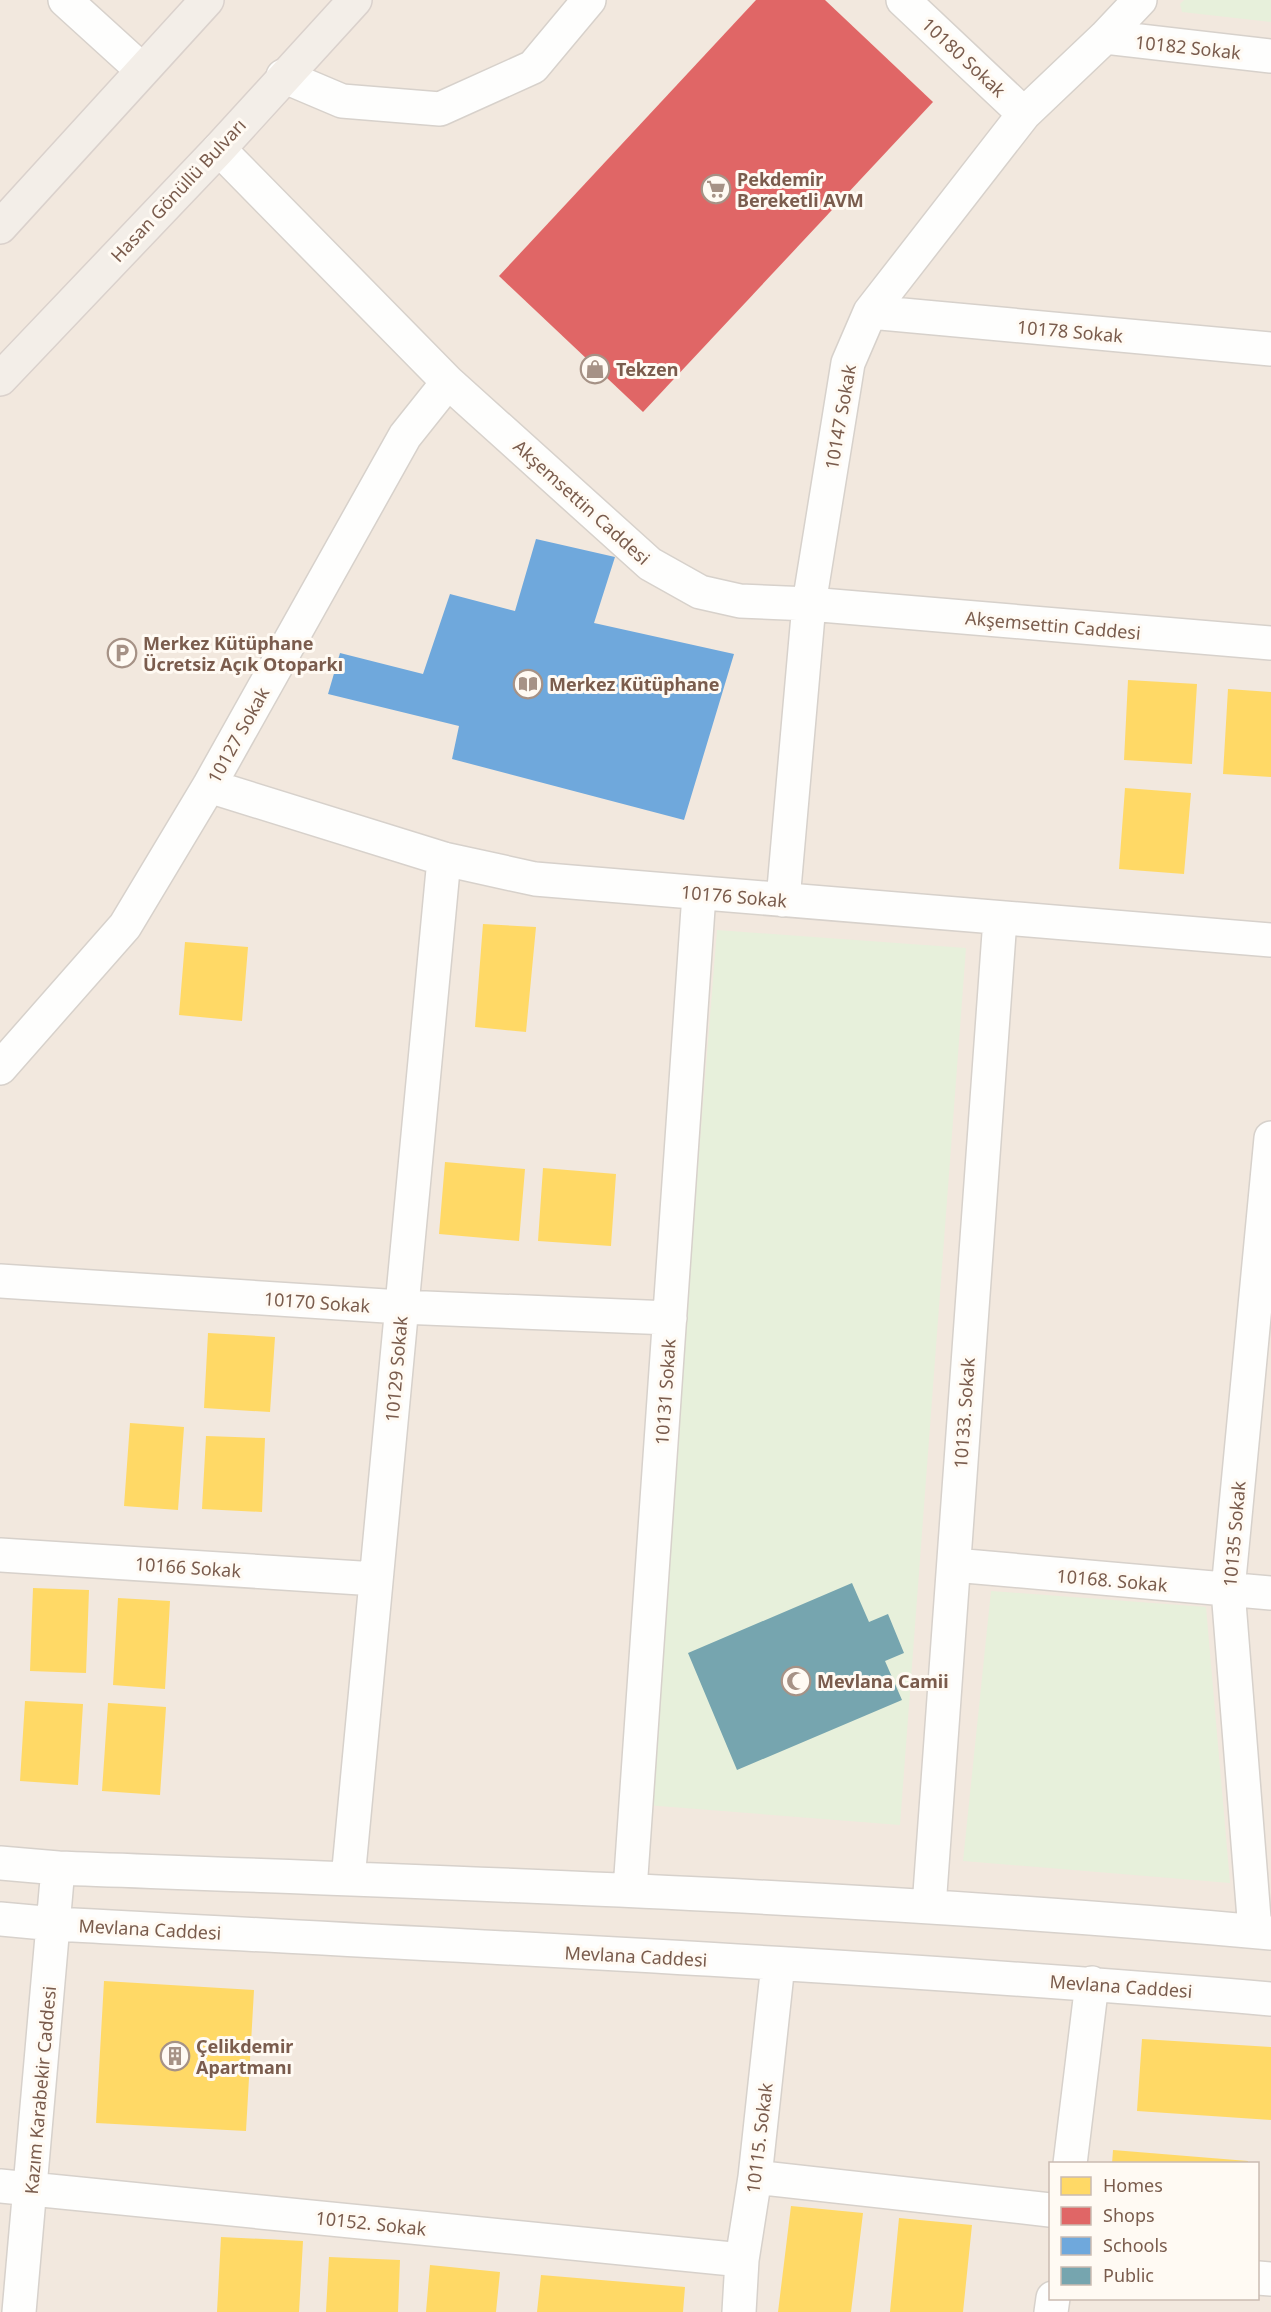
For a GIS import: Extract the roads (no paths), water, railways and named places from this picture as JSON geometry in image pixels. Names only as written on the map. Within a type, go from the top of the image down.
[{"type":"main road","points":[[0,227],[207,0]]},
{"type":"main road","name":"Hasan Gönüllü Bulvarı","points":[[0,379],[219,149],[283,76],[355,0]]},
{"type":"street","points":[[65,0],[142,70]]},
{"type":"street","points":[[283,76],[342,101],[440,109],[532,67],[589,0]]},
{"type":"street","name":"10180 Sokak","points":[[903,0],[1024,114]]},
{"type":"street","name":"10147 Sokak","points":[[783,900],[809,604],[848,363],[870,312],[1024,114],[1105,38],[1140,0]]},
{"type":"street","name":"10182 Sokak","points":[[1105,38],[1271,56]]},
{"type":"street","name":"Akşemsettin Caddesi","points":[[219,149],[448,382],[650,564],[700,592],[740,601],[809,604],[1271,644]]},
{"type":"street","name":"10178 Sokak","points":[[870,312],[1271,349]]},
{"type":"street","name":"10127 Sokak","points":[[0,1068],[125,926],[209,786],[405,436],[448,382]]},
{"type":"street","name":"10176 Sokak","points":[[209,786],[444,859],[535,879],[1271,940]]},
{"type":"street","name":"10129 Sokak","points":[[348,1879],[444,859]]},
{"type":"street","name":"10131 Sokak","points":[[630,1890],[699,894]]},
{"type":"street","name":"10133. Sokak","points":[[929,1907],[1000,919]]},
{"type":"street","name":"10135 Sokak","points":[[1263,1932],[1228,1590],[1271,1138]]},
{"type":"street","name":"10170 Sokak","points":[[0,1281],[401,1307],[670,1318]]},
{"type":"street","name":"10166 Sokak","points":[[0,1555],[376,1580]]},
{"type":"street","name":"10168. Sokak","points":[[954,1565],[1271,1593]]},
{"type":"street","points":[[0,1863],[58,1868],[630,1890],[929,1907],[1263,1932]]},
{"type":"street","name":"Kazım Karabekir Caddesi","points":[[19,2312],[15,2188],[55,1924],[58,1868]]},
{"type":"street","name":"Mevlana Caddesi","points":[[0,1919],[1092,1983],[1271,1999]]},
{"type":"street","name":"10115. Sokak","points":[[739,2312],[742,2260],[755,2177],[778,1964]]},
{"type":"street","points":[[1070,2162],[1092,1983]]},
{"type":"street","points":[[755,2177],[1049,2210]]},
{"type":"street","name":"10152. Sokak","points":[[15,2188],[742,2260]]},
{"type":"place","name":"Pekdemir Bereketli AVM","points":[[716,189]]},
{"type":"place","name":"Tekzen","points":[[595,369]]},
{"type":"place","name":"Merkez Kütüphane Ücretsiz Açık Otoparkı","points":[[122,653]]},
{"type":"place","name":"Merkez Kütüphane","points":[[528,684]]},
{"type":"place","name":"Mevlana Camii","points":[[796,1681]]},
{"type":"place","name":"Çelikdemir Apartmanı","points":[[175,2056]]}]
